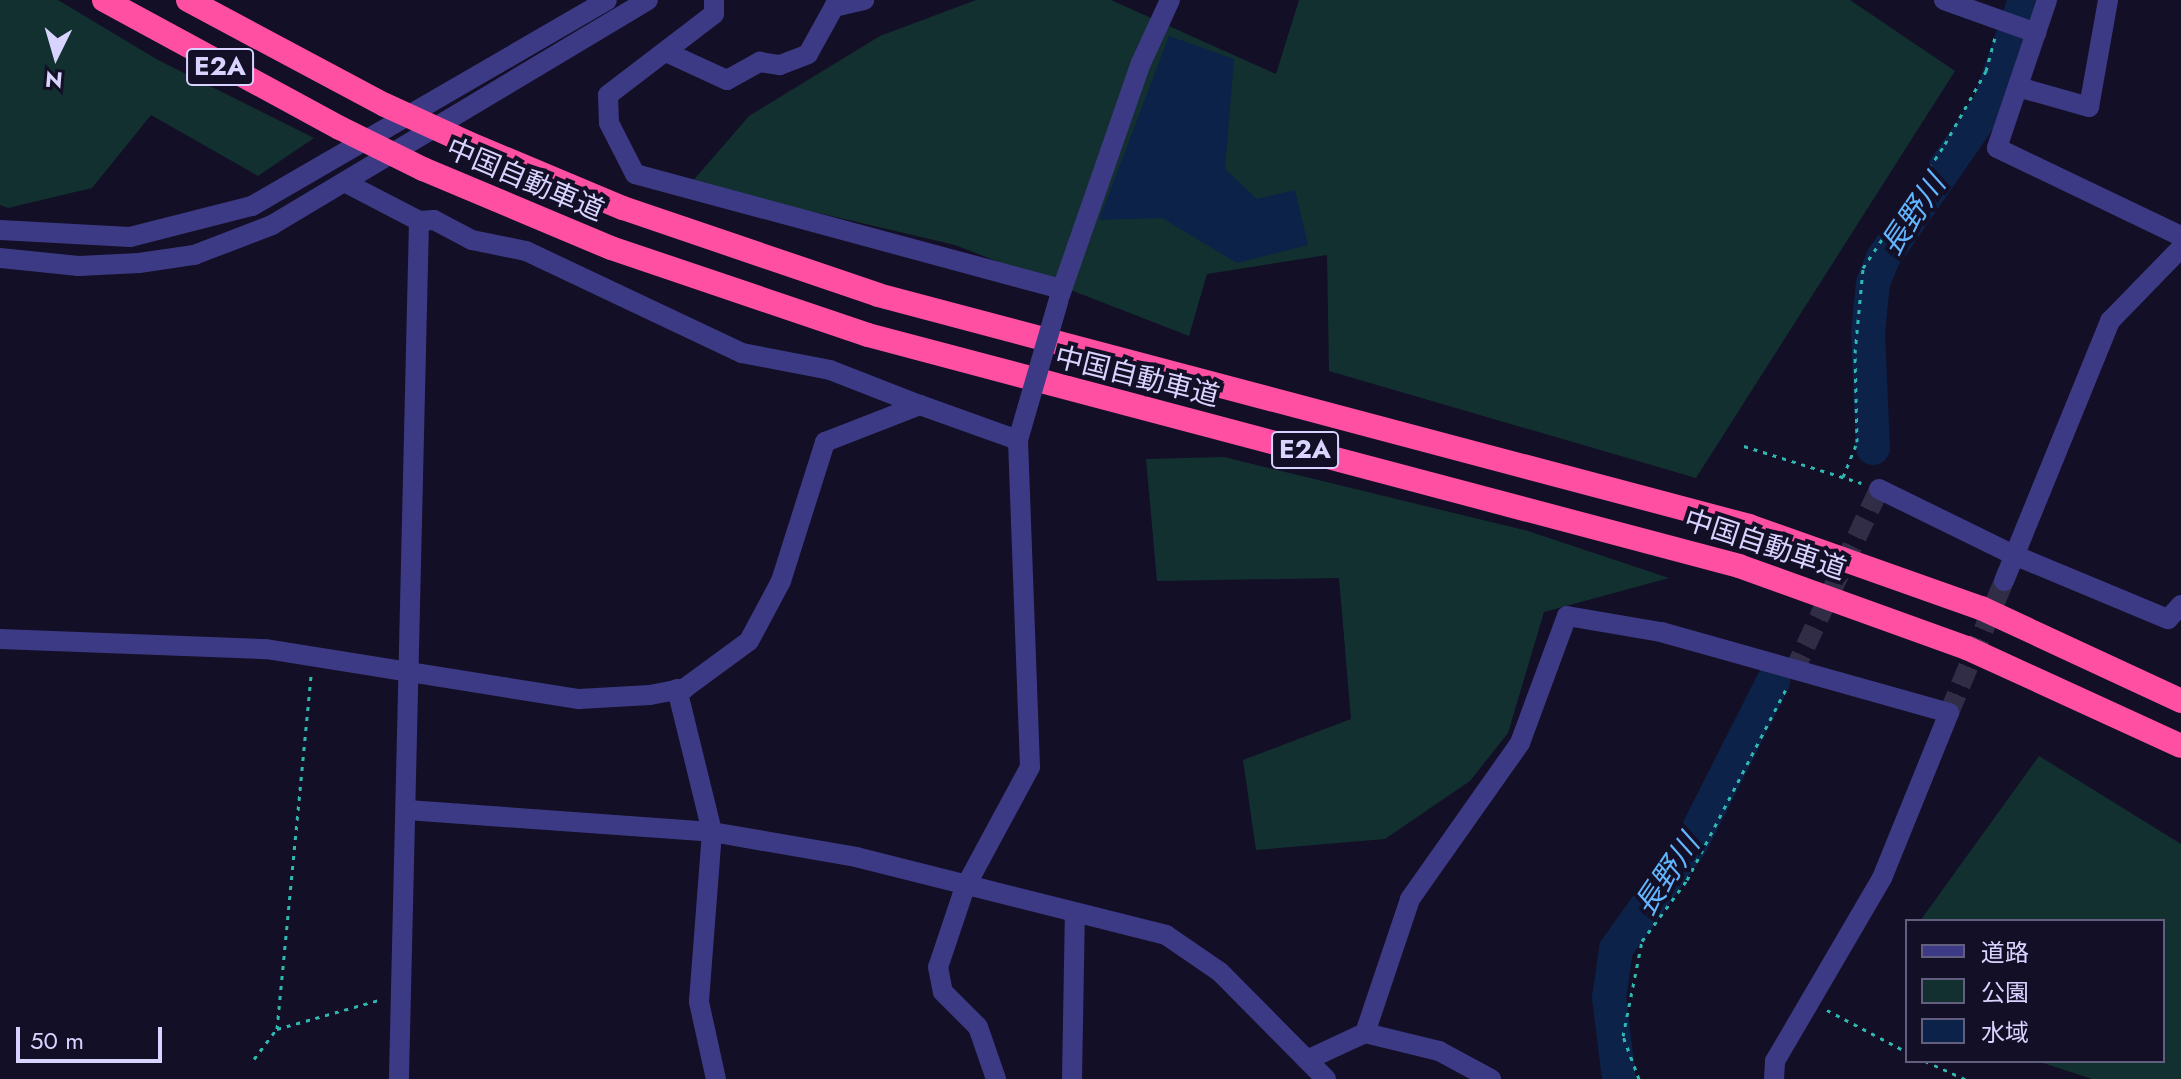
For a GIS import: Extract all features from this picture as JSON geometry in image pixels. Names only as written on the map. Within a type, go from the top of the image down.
[{"type":"highway","name":"中国自動車道","points":[[104,0],[340,128],[423,169],[611,248],[868,335],[1739,566],[1967,648],[2181,746]]},
{"type":"highway","name":"中国自動車道","points":[[188,0],[385,105],[623,208],[878,295],[1466,446],[1763,531],[1981,608],[2181,701]]},
{"type":"street","points":[[0,230],[130,237],[252,206],[607,0]]},
{"type":"street","points":[[0,258],[79,266],[194,255],[272,225],[348,184],[648,0]]},
{"type":"street","points":[[714,0],[714,14],[688,29],[668,53],[608,95],[609,123],[635,174],[1060,295]]},
{"type":"street","points":[[668,53],[727,80],[760,62],[780,65],[808,54],[834,7],[864,0]]},
{"type":"street","points":[[996,1079],[978,1027],[943,992],[938,967],[965,887],[1030,767],[1018,440],[1060,295],[1141,63],[1170,0]]},
{"type":"street","points":[[1944,0],[2001,10],[2036,33]]},
{"type":"street","points":[[2047,0],[1997,148],[2181,236]]},
{"type":"street","points":[[2018,87],[2089,107],[2108,0]]},
{"type":"street","points":[[348,184],[419,221],[434,220],[472,240],[526,251],[742,353],[830,370],[1018,440]]},
{"type":"street","points":[[399,1079],[419,221]]},
{"type":"street","points":[[2004,581],[2110,321],[2181,248]]},
{"type":"street","points":[[0,639],[313,655],[409,668],[579,699],[677,689],[720,668],[749,641],[781,581],[825,442],[920,405]]},
{"type":"street","points":[[1879,489],[2014,555],[2168,619],[2181,605]]},
{"type":"street","points":[[1365,1033],[1410,899],[1520,743],[1567,616],[1661,632],[1793,673],[1949,713],[1882,878],[1775,1061],[1774,1079]]},
{"type":"street","points":[[677,689],[712,832],[699,1002],[716,1079]]},
{"type":"street","points":[[407,810],[712,832],[856,857],[965,887],[1166,935],[1220,972],[1326,1079]]},
{"type":"street","points":[[1072,1079],[1075,913]]},
{"type":"street","points":[[1309,1059],[1365,1033],[1439,1051],[1491,1079]]},
{"type":"path","points":[[1843,477],[1857,442],[1855,353],[1863,268],[1986,71],[2001,10]]},
{"type":"path","points":[[1744,446],[1879,489]]},
{"type":"path","points":[[254,1059],[277,1029],[313,655]]},
{"type":"path","points":[[1639,1079],[1623,1036],[1642,941],[1687,880],[1793,673]]},
{"type":"path","points":[[277,1029],[401,994]]},
{"type":"path","points":[[1810,1001],[1905,1051]]},
{"type":"path","points":[[1929,1063],[1965,1079]]},
{"type":"green space","points":[[0,0],[58,0],[158,60],[314,138],[258,176],[151,115],[92,188],[8,208],[0,205]]},
{"type":"green space","points":[[976,0],[1111,0],[1276,74],[1299,0],[1850,0],[1955,71],[1696,478],[1329,371],[1327,255],[1207,274],[1189,336],[955,245],[691,183],[749,116],[880,36]]},
{"type":"green space","points":[[1224,457],[1528,531],[1669,578],[1544,612],[1508,733],[1470,781],[1385,839],[1256,850],[1243,760],[1351,719],[1339,578],[1157,581],[1146,459]]},
{"type":"green space","points":[[2039,756],[2181,844],[2181,1079],[2092,1079],[2043,1063],[2165,1063],[2165,919],[1921,919]]},
{"type":"water","points":[[1169,36],[1234,59],[1225,169],[1257,199],[1295,190],[1308,245],[1237,263],[1162,218],[1099,220]]},
{"type":"waterway","name":"長野川","points":[[1873,448],[1868,333],[1873,283],[1883,258],[1989,105],[2025,0]]},
{"type":"waterway","name":"長野川","points":[[1619,1079],[1609,998],[1616,949],[1691,844],[1773,682]]},
{"type":"tunnel","points":[[1793,673],[1879,489]]},
{"type":"tunnel","points":[[1949,713],[2004,581]]}]
